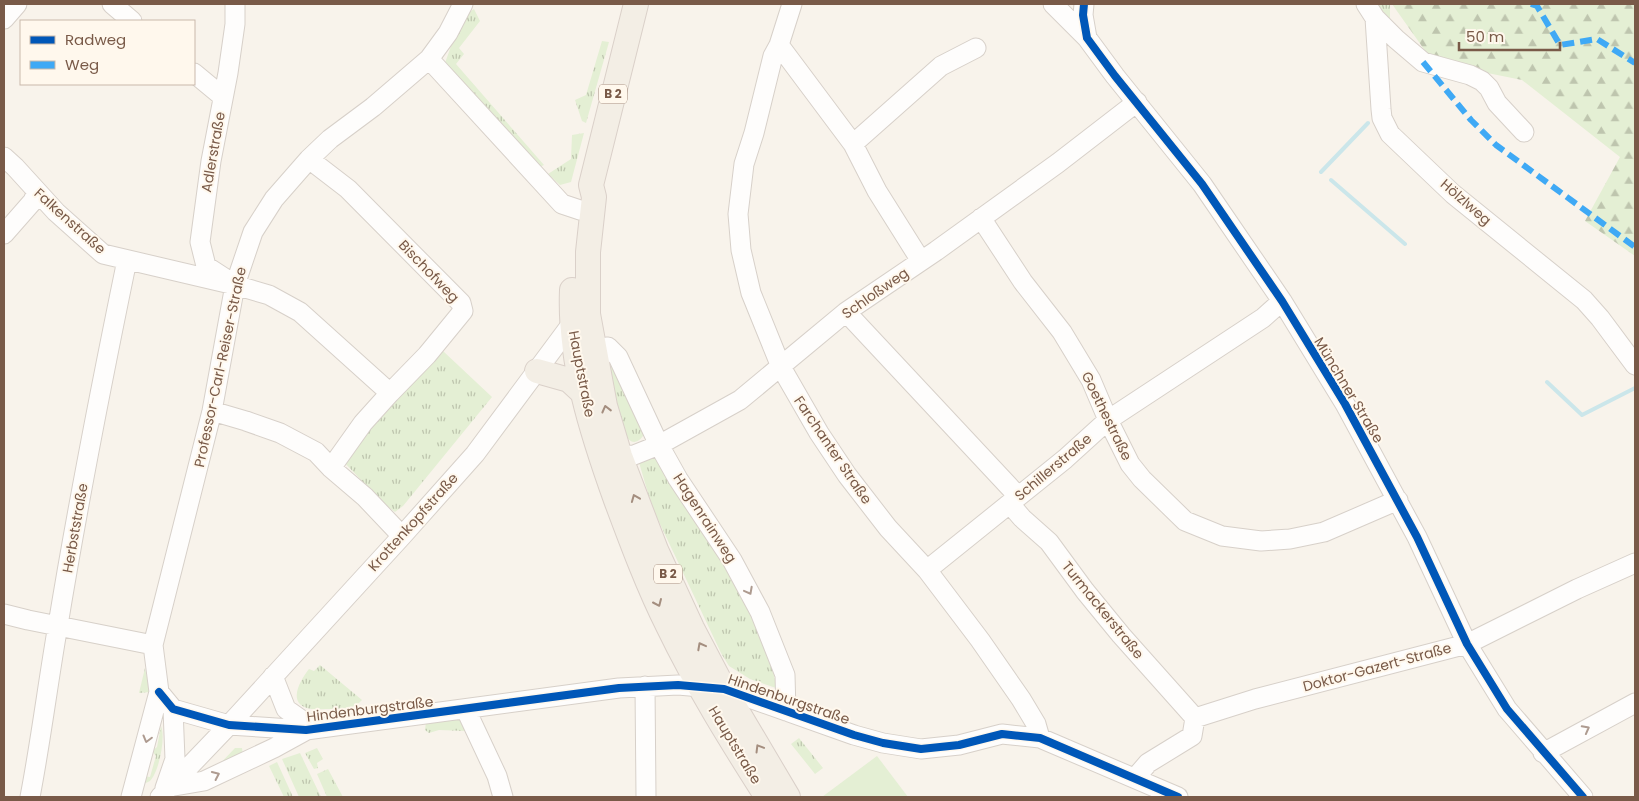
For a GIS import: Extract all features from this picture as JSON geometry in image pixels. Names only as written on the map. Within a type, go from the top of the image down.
[{"type":"main road","name":"Hauptstraße","points":[[636,4],[591,185],[583,196],[573,256],[580,318],[583,393],[611,459],[647,554],[668,626],[700,686],[767,797]]},
{"type":"main road","name":"Hauptstraße","points":[[591,185],[594,197],[580,318],[594,349],[605,406],[611,459]]},
{"type":"main road","points":[[537,371],[569,380],[583,393]]},
{"type":"main road","name":"Hauptstraße","points":[[647,554],[692,628],[724,689],[788,797]]},
{"type":"street","points":[[4,18],[17,4]]},
{"type":"street","points":[[112,4],[131,20]]},
{"type":"street","name":"Adlerstraße","points":[[235,4],[235,24],[211,161],[200,242],[206,266],[236,285]]},
{"type":"street","name":"Farchanter Straße","points":[[792,4],[779,44],[773,56],[754,133],[744,164],[738,214],[741,250],[751,293],[781,367],[814,426],[847,476],[888,528],[927,570],[1021,699],[1036,724],[1040,738]]},
{"type":"street","points":[[1053,4],[1087,38]]},
{"type":"street","name":"Münchner Straße","points":[[1084,4],[1083,15],[1087,38],[1202,184],[1282,301],[1345,404],[1417,537],[1467,644],[1507,709],[1583,797]]},
{"type":"street","name":"Professor-Carl-Reiser-Straße","points":[[131,797],[159,692],[153,646],[212,411],[236,285],[253,232],[274,199],[330,139],[366,113],[429,59],[448,33],[460,5]]},
{"type":"street","points":[[1371,11],[1396,39],[1423,62],[1470,75],[1482,81],[1497,103],[1524,132]]},
{"type":"street","name":"Hölzlweg","points":[[1371,11],[1382,118],[1390,134],[1453,194],[1584,300],[1635,365]]},
{"type":"street","points":[[779,44],[853,144],[877,191],[921,261]]},
{"type":"street","points":[[853,144],[941,66],[976,48]]},
{"type":"street","points":[[429,59],[562,204],[580,210]]},
{"type":"street","points":[[195,74],[223,97]]},
{"type":"street","name":"Schloßweg","points":[[611,459],[634,454],[659,445],[740,400],[846,312],[1058,163],[1137,102]]},
{"type":"street","name":"Falkenstraße","points":[[4,157],[56,212],[103,254],[236,285]]},
{"type":"street","name":"Bischofweg","points":[[309,160],[348,189],[461,303],[463,311],[427,355],[363,423],[331,468]]},
{"type":"street","points":[[4,234],[33,201],[37,191]]},
{"type":"street","name":"Goethestraße","points":[[981,218],[1023,282],[1062,332],[1091,380],[1130,464],[1142,479],[1185,521],[1222,536],[1260,541],[1324,532],[1398,500]]},
{"type":"street","name":"Herbststraße","points":[[30,797],[58,626],[102,381],[127,260]]},
{"type":"street","points":[[236,285],[269,295],[300,312],[390,393]]},
{"type":"street","name":"Schillerstraße","points":[[927,570],[1065,459],[1108,420],[1263,318],[1282,301]]},
{"type":"street","name":"Turmackerstraße","points":[[846,312],[1014,500],[1022,518],[1049,542],[1085,591],[1121,635],[1195,718]]},
{"type":"street","name":"Krottenkopfstraße","points":[[229,725],[475,454],[537,371],[580,318]]},
{"type":"street","name":"Hagenrainweg","points":[[594,349],[608,347],[614,351],[659,445],[678,479],[732,560],[760,612],[785,675],[786,711]]},
{"type":"street","points":[[212,411],[280,433],[316,452],[331,468],[365,497],[402,536]]},
{"type":"street","name":"Doktor-Gazert-Straße","points":[[1195,718],[1255,699],[1467,644],[1635,563]]},
{"type":"street","points":[[4,614],[153,646]]},
{"type":"street","name":"Hindenburgstraße","points":[[273,676],[286,709],[313,729]]},
{"type":"street","points":[[645,686],[646,797]]},
{"type":"street","name":"Hindenburgstraße","points":[[229,725],[313,729],[645,686],[700,686],[724,689],[876,741],[921,749],[959,745],[1002,734],[1040,738],[1135,778],[1168,796]]},
{"type":"street","points":[[159,692],[173,709],[229,725],[164,793]]},
{"type":"street","points":[[1544,753],[1635,704]]},
{"type":"street","points":[[164,793],[175,758],[173,709]]},
{"type":"street","points":[[466,710],[497,776],[503,797]]},
{"type":"street","points":[[1135,778],[1148,763],[1192,736],[1195,718]]},
{"type":"street","name":"Hindenburgstraße","points":[[164,793],[204,781],[274,748],[295,735],[313,729]]},
{"type":"green space","points":[[1370,4],[1390,4],[1390,18],[1386,22]]},
{"type":"green space","points":[[1392,4],[1635,4],[1635,256],[1585,221],[1620,157],[1522,80],[1433,62]]},
{"type":"green space","points":[[474,9],[480,21],[459,48],[464,54],[456,64],[544,165],[537,168],[445,63],[461,18]]},
{"type":"green space","points":[[602,41],[609,42],[586,123],[582,121],[575,100],[586,95]]},
{"type":"green space","points":[[584,133],[571,182],[560,185],[548,174],[571,159],[572,135]]},
{"type":"green space","points":[[443,351],[492,397],[403,506],[395,512],[384,504],[342,460],[423,369]]},
{"type":"green space","points":[[614,358],[643,429],[643,436],[635,442],[629,439],[623,430],[614,401],[607,366]]},
{"type":"green space","points":[[658,449],[735,584],[769,658],[776,688],[750,679],[729,666],[721,653],[652,507],[638,459]]},
{"type":"green space","points":[[320,665],[362,700],[350,708],[341,709],[311,709],[301,705],[297,696],[302,678],[309,669],[314,671]]},
{"type":"green space","points":[[145,668],[150,692],[139,693]]},
{"type":"green space","points":[[462,718],[466,731],[439,730],[429,733],[425,730],[426,722]]},
{"type":"green space","points":[[161,726],[163,738],[159,763],[150,781],[139,785],[137,775],[150,777],[156,756],[152,751],[157,747]]},
{"type":"green space","points":[[799,738],[823,768],[815,774],[791,744]]},
{"type":"green space","points":[[235,748],[242,748],[243,756],[214,770]]},
{"type":"green space","points":[[317,748],[323,759],[317,763],[318,768],[314,769],[305,753]]},
{"type":"green space","points":[[300,753],[321,797],[299,797],[282,759]]},
{"type":"green space","points":[[877,756],[908,797],[822,797]]},
{"type":"green space","points":[[277,762],[293,797],[284,797],[269,766]]},
{"type":"green space","points":[[328,769],[343,797],[327,797],[317,774]]},
{"type":"waterway","points":[[1321,172],[1368,123]]},
{"type":"waterway","points":[[1331,180],[1405,244]]},
{"type":"waterway","points":[[1547,382],[1582,415],[1635,388]]},
{"type":"marked path","points":[[1531,4],[1537,6],[1560,45],[1597,39],[1635,63]]},
{"type":"marked path","points":[[1423,62],[1471,120],[1496,145],[1635,247]]},
{"type":"cycle path","points":[[1084,4],[1083,15],[1087,38],[1115,76],[1202,184],[1282,301],[1345,404],[1417,537],[1467,644],[1507,709],[1583,797]]},
{"type":"cycle path","points":[[159,692],[173,709],[229,725],[306,730],[619,688],[678,685],[724,689],[854,735],[883,743],[921,749],[959,745],[1002,734],[1040,738],[1178,797]]}]
